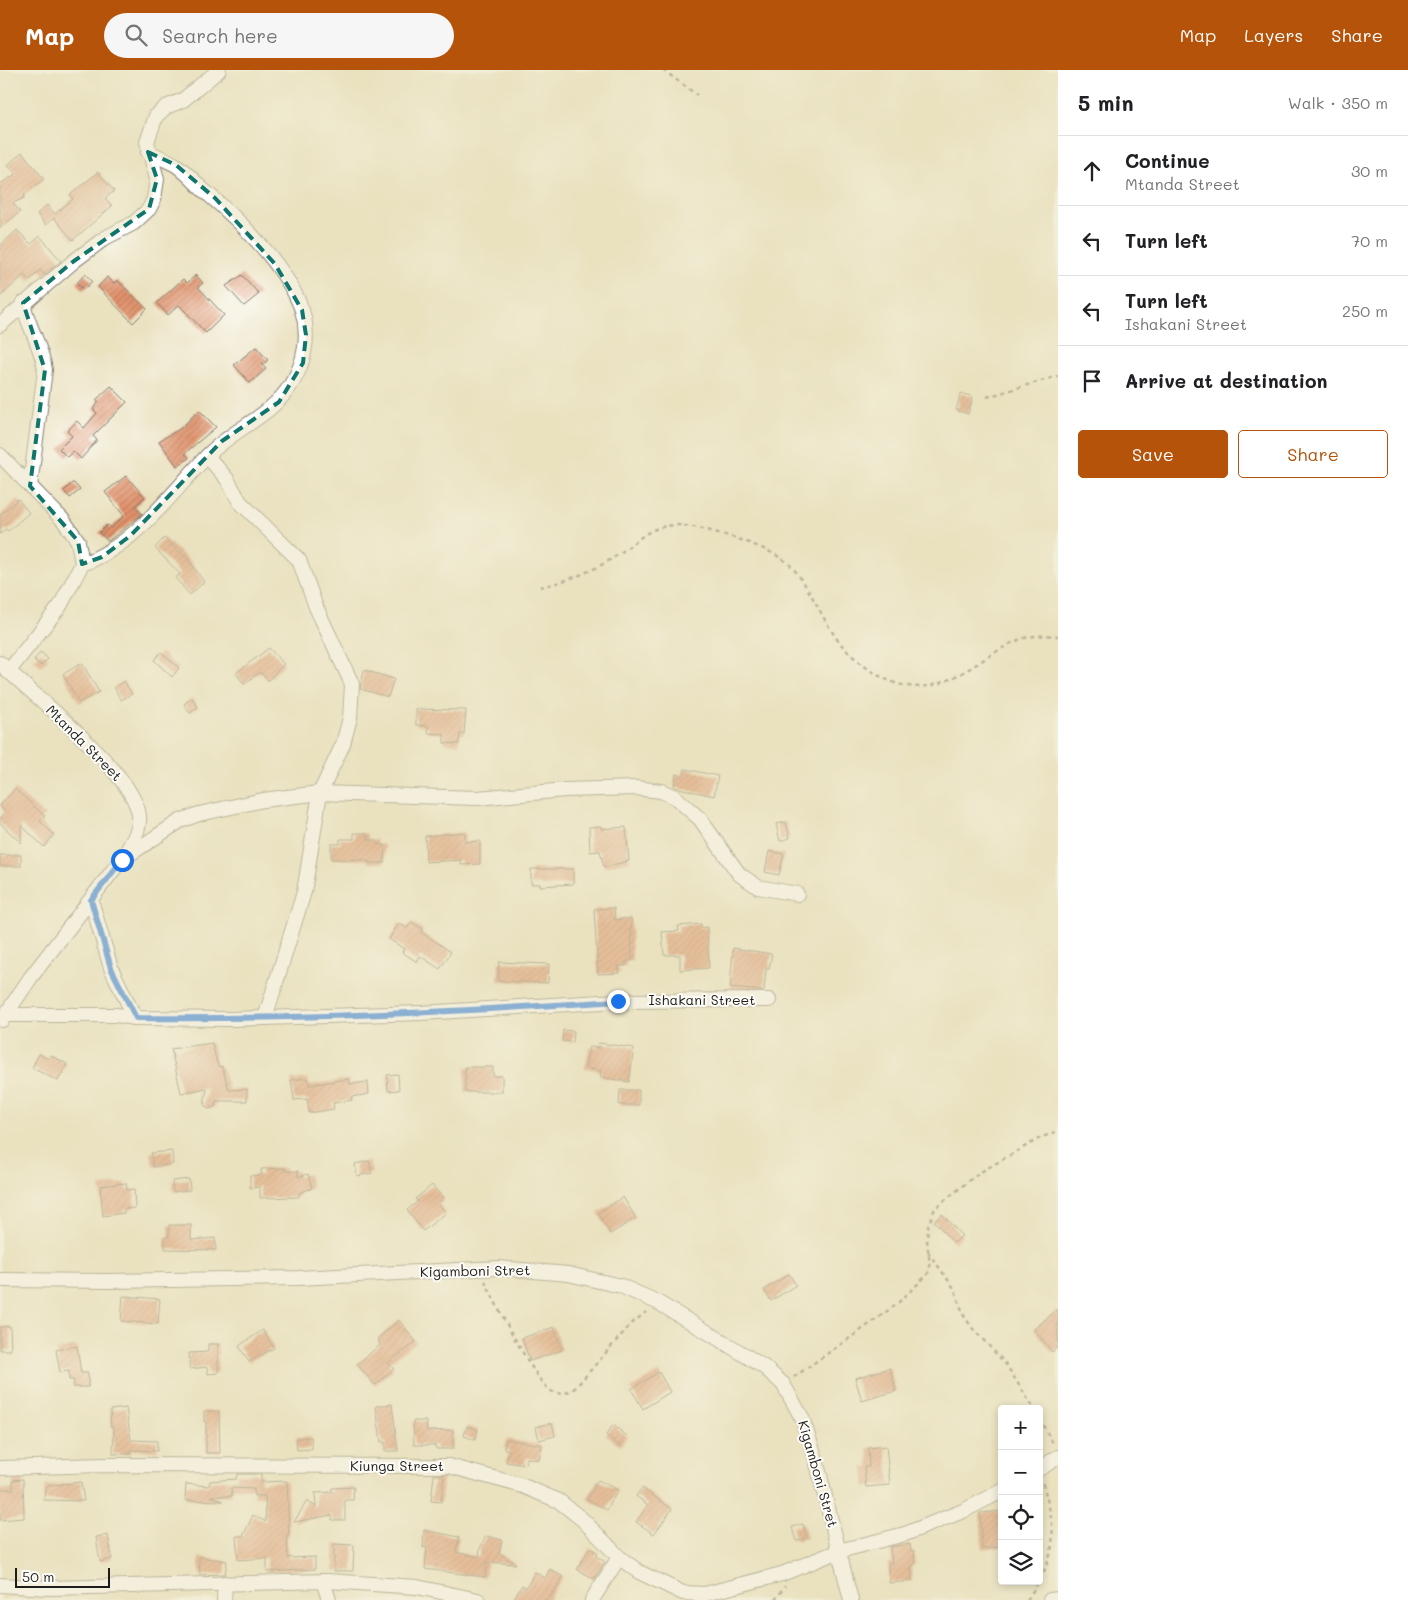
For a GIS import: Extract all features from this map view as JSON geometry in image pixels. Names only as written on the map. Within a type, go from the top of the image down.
[{"type":"street","points":[[0,325],[22,303],[74,261],[105,238],[134,223],[149,209],[154,199],[157,179],[148,152],[147,142],[156,116],[166,106],[183,100],[219,70]]},
{"type":"street","points":[[82,564],[102,557],[130,536],[222,441],[259,418],[279,402],[303,363],[306,335],[302,310],[275,264],[216,198],[176,165],[148,152]]},
{"type":"street","points":[[22,303],[30,331],[43,359],[45,370],[30,486]]},
{"type":"street","points":[[0,455],[63,520],[78,542],[82,564],[60,606],[4,667]]},
{"type":"street","points":[[207,456],[227,479],[232,490],[250,513],[299,560],[316,607],[352,684],[350,718],[343,744],[320,793],[304,892],[265,1018]]},
{"type":"street","name":"Mtanda Street","points":[[3,1019],[31,977],[122,860],[140,822],[136,802],[122,779],[90,746],[4,667]]},
{"type":"street","points":[[122,860],[180,821],[199,814],[263,800],[320,793],[477,798],[605,789],[660,791],[675,797],[700,819],[739,874],[758,886],[797,894]]},
{"type":"street","points":[[91,900],[111,968],[136,1018]]},
{"type":"street","name":"Ishakani Street","points":[[3,1019],[117,1015],[136,1018],[265,1018],[421,1013],[618,1001],[769,1000]]},
{"type":"street","name":"Kigamboni Stret","points":[[0,1280],[109,1281],[298,1278],[479,1268],[539,1270],[601,1280],[657,1302],[743,1353],[764,1367],[783,1384],[802,1418],[815,1456],[852,1600]]},
{"type":"street","points":[[1043,1466],[1056,1451]]},
{"type":"street","name":"Kiunga Street","points":[[0,1468],[103,1465],[449,1466],[523,1486],[559,1501],[582,1520],[620,1558],[639,1572],[683,1593],[705,1594],[798,1569],[839,1551],[934,1524],[998,1493]]},
{"type":"street","points":[[592,1600],[616,1562]]},
{"type":"street","points":[[323,1581],[329,1600]]},
{"type":"street","points":[[0,1585],[48,1594],[225,1583],[323,1581],[416,1587],[478,1600]]},
{"type":"street","points":[[224,1600],[225,1583]]},
{"type":"street","points":[[1050,1600],[1058,1599]]},
{"type":"path","points":[[663,70],[697,95]]},
{"type":"path","points":[[987,397],[1058,376]]},
{"type":"path","points":[[540,587],[557,584],[615,557],[651,529],[676,525],[748,542],[776,555],[790,565],[838,640],[871,671],[880,677],[901,685],[910,687],[944,682],[1022,639],[1042,635],[1058,636]]},
{"type":"path","points":[[783,1384],[874,1321],[918,1285],[928,1274],[930,1266],[928,1226],[935,1208],[979,1173],[1040,1138],[1058,1131]]},
{"type":"path","points":[[928,1251],[954,1288],[964,1316],[973,1329],[1005,1363],[1031,1405]]},
{"type":"path","points":[[479,1268],[496,1304],[522,1350],[548,1388],[558,1394],[570,1392],[576,1387],[630,1325],[657,1302]]},
{"type":"path","points":[[1043,1426],[1056,1451]]},
{"type":"path","points":[[1043,1487],[1051,1508],[1057,1536]]},
{"type":"path","points":[[1027,1600],[1039,1585],[1056,1555]]},
{"type":"highlighted area","points":[[148,152],[176,165],[215,198],[275,264],[302,310],[306,335],[303,363],[279,402],[222,441],[130,536],[102,557],[82,564],[78,541],[30,486],[45,370],[23,303],[74,261],[149,209],[157,179]]},
{"type":"building","points":[[22,152],[44,179],[25,194],[24,198],[13,203],[20,212],[0,228],[0,184],[16,174],[8,165]]},
{"type":"building","points":[[98,172],[114,191],[105,198],[112,206],[73,240],[54,218],[46,225],[37,214],[47,205],[55,214],[73,199],[70,195]]},
{"type":"building","points":[[17,230],[31,244],[40,236],[61,261],[45,275],[40,270],[29,281],[24,275],[0,297],[0,246]]},
{"type":"building","points":[[85,274],[92,281],[84,290],[77,283]]},
{"type":"building","points":[[196,275],[203,283],[198,287],[224,315],[206,333],[179,305],[168,315],[157,303],[183,279],[187,283]]},
{"type":"building","points":[[242,275],[259,294],[244,306],[226,286]]},
{"type":"building","points":[[107,277],[114,283],[117,280],[147,309],[133,323],[98,287]]},
{"type":"building","points":[[256,347],[268,360],[262,365],[266,369],[250,383],[234,365]]},
{"type":"building","points":[[111,386],[127,402],[93,436],[97,440],[81,459],[73,451],[67,457],[59,449],[72,436],[67,431],[77,421],[84,428],[97,413],[93,409],[99,402],[96,400]]},
{"type":"building","points":[[961,393],[973,397],[968,414],[956,410]]},
{"type":"building","points":[[199,410],[216,427],[185,453],[189,458],[177,466],[159,441],[181,428]]},
{"type":"building","points":[[126,476],[145,497],[135,506],[142,514],[108,541],[99,533],[107,525],[111,528],[124,516],[105,492]]},
{"type":"building","points":[[72,483],[80,490],[70,498],[64,491]]},
{"type":"building","points":[[18,499],[29,513],[8,531],[6,529],[0,534],[0,515]]},
{"type":"building","points":[[164,538],[189,560],[204,582],[190,595],[175,578],[180,574],[155,548]]},
{"type":"building","points":[[269,648],[284,664],[268,680],[260,672],[244,684],[236,673]]},
{"type":"building","points":[[41,652],[48,659],[41,666],[34,660]]},
{"type":"building","points":[[161,652],[179,668],[172,677],[154,660]]},
{"type":"building","points":[[82,663],[99,692],[79,703],[63,674]]},
{"type":"building","points":[[364,670],[394,679],[388,697],[360,689]]},
{"type":"building","points":[[124,681],[132,694],[121,700],[114,687]]},
{"type":"building","points":[[192,698],[198,707],[190,713],[184,704]]},
{"type":"building","points":[[416,709],[466,710],[464,734],[460,734],[459,744],[444,743],[444,734],[428,733],[428,726],[416,725]]},
{"type":"building","points":[[685,769],[718,776],[714,796],[674,787],[676,774],[683,776]]},
{"type":"building","points":[[15,789],[45,816],[40,821],[54,835],[44,847],[21,825],[21,843],[0,823],[0,818],[5,813],[0,805]]},
{"type":"building","points":[[786,822],[790,838],[780,841],[776,824]]},
{"type":"building","points":[[601,826],[601,829],[626,827],[629,861],[604,867],[600,851],[590,852],[589,827]]},
{"type":"building","points":[[465,832],[465,842],[480,841],[480,864],[461,865],[461,860],[426,862],[425,836]]},
{"type":"building","points":[[354,833],[366,833],[369,840],[377,840],[377,844],[385,845],[384,863],[368,863],[368,860],[331,859],[331,844],[340,844],[340,839],[354,839]]},
{"type":"building","points":[[769,851],[784,854],[779,875],[765,872]]},
{"type":"building","points":[[0,855],[21,855],[21,866],[0,866]]},
{"type":"building","points":[[531,869],[573,869],[573,884],[540,886],[540,884],[531,884]]},
{"type":"building","points":[[614,908],[615,920],[631,918],[632,961],[626,961],[626,966],[618,966],[620,973],[598,974],[594,909]]},
{"type":"building","points":[[411,922],[423,929],[421,932],[451,952],[440,969],[420,956],[417,962],[402,952],[404,949],[389,939],[399,923],[407,928]]},
{"type":"building","points":[[701,924],[701,928],[707,927],[709,968],[680,970],[680,955],[664,955],[662,932],[679,931],[678,926]]},
{"type":"building","points":[[733,948],[772,954],[769,969],[766,969],[764,991],[730,988]]},
{"type":"building","points":[[499,962],[549,964],[548,983],[498,981]]},
{"type":"building","points":[[563,1030],[574,1031],[573,1042],[562,1041]]},
{"type":"building","points":[[212,1043],[217,1063],[219,1067],[222,1066],[229,1090],[247,1089],[247,1101],[216,1101],[215,1107],[209,1109],[204,1105],[207,1088],[181,1093],[171,1049]]},
{"type":"building","points":[[599,1043],[634,1048],[629,1082],[600,1077],[601,1071],[585,1068],[589,1047],[598,1048]]},
{"type":"building","points":[[39,1054],[48,1059],[50,1055],[67,1064],[58,1081],[32,1068]]},
{"type":"building","points":[[465,1067],[493,1067],[493,1076],[502,1076],[502,1092],[465,1092]]},
{"type":"building","points":[[398,1074],[399,1090],[388,1091],[387,1075]]},
{"type":"building","points":[[308,1078],[309,1085],[349,1079],[350,1084],[368,1082],[369,1094],[351,1097],[352,1100],[333,1103],[334,1109],[309,1113],[307,1099],[294,1100],[291,1080]]},
{"type":"building","points":[[620,1090],[639,1090],[639,1105],[619,1105]]},
{"type":"building","points":[[172,1151],[173,1164],[153,1167],[151,1153]]},
{"type":"building","points":[[369,1161],[372,1173],[357,1176],[355,1164]]},
{"type":"building","points":[[285,1168],[285,1171],[298,1171],[298,1177],[308,1174],[312,1188],[299,1193],[299,1197],[260,1198],[260,1187],[250,1188],[250,1176],[262,1175],[261,1169]]},
{"type":"building","points":[[189,1179],[190,1190],[173,1192],[172,1181]]},
{"type":"building","points":[[126,1183],[127,1190],[134,1189],[135,1208],[124,1209],[124,1213],[103,1216],[100,1186]]},
{"type":"building","points":[[432,1185],[444,1199],[438,1203],[446,1213],[423,1231],[407,1210],[418,1201],[415,1199]]},
{"type":"building","points":[[623,1197],[636,1218],[610,1234],[598,1213]]},
{"type":"building","points":[[942,1214],[962,1236],[954,1243],[934,1221]]},
{"type":"building","points":[[169,1225],[191,1225],[191,1240],[215,1238],[216,1250],[165,1249],[165,1237],[169,1237]]},
{"type":"building","points":[[789,1274],[796,1285],[771,1301],[764,1290]]},
{"type":"building","points":[[123,1296],[160,1299],[158,1324],[121,1321]]},
{"type":"building","points":[[1058,1309],[1058,1347],[1052,1352],[1034,1329]]},
{"type":"building","points":[[399,1320],[416,1342],[388,1363],[394,1369],[375,1385],[357,1364],[380,1345],[378,1338]]},
{"type":"building","points":[[10,1326],[11,1350],[0,1350],[0,1327]]},
{"type":"building","points":[[554,1327],[562,1350],[530,1361],[522,1338]]},
{"type":"building","points":[[263,1330],[274,1348],[249,1362],[239,1346]]},
{"type":"building","points":[[208,1344],[218,1344],[218,1373],[208,1374],[207,1367],[190,1369],[189,1353],[208,1352]]},
{"type":"building","points":[[77,1346],[81,1373],[88,1373],[88,1387],[73,1387],[74,1380],[69,1380],[69,1371],[60,1372],[56,1350]]},
{"type":"building","points":[[890,1368],[896,1391],[862,1401],[855,1378]]},
{"type":"building","points":[[659,1372],[670,1392],[643,1409],[631,1389]]},
{"type":"building","points":[[392,1404],[398,1451],[385,1451],[385,1442],[381,1442],[376,1406]]},
{"type":"building","points":[[126,1408],[131,1440],[157,1441],[157,1451],[131,1450],[131,1454],[113,1454],[114,1427],[111,1427],[110,1410]]},
{"type":"building","points":[[204,1411],[219,1411],[220,1453],[206,1453]]},
{"type":"building","points":[[413,1421],[426,1421],[427,1431],[453,1430],[453,1449],[436,1449],[435,1445],[414,1445]]},
{"type":"building","points":[[552,1423],[555,1436],[539,1440],[536,1427]]},
{"type":"building","points":[[613,1425],[627,1436],[620,1446],[606,1435]]},
{"type":"building","points":[[467,1426],[478,1430],[475,1440],[464,1436]]},
{"type":"building","points":[[311,1437],[312,1449],[297,1450],[296,1438]]},
{"type":"building","points":[[506,1439],[542,1445],[539,1460],[526,1458],[525,1465],[506,1462],[509,1450],[504,1449]]},
{"type":"building","points":[[886,1446],[890,1485],[866,1487],[864,1467],[869,1467],[868,1448]]},
{"type":"building","points":[[237,1474],[261,1474],[261,1482],[287,1481],[288,1558],[315,1557],[315,1569],[267,1572],[267,1558],[238,1560],[236,1536],[243,1536],[253,1515],[266,1522],[265,1496],[254,1496],[254,1489],[231,1488],[232,1496],[211,1496],[223,1501],[185,1500],[186,1484],[209,1486],[210,1481],[236,1479]]},
{"type":"building","points":[[434,1475],[444,1475],[441,1502],[431,1501]]},
{"type":"building","points":[[23,1479],[24,1518],[0,1520],[0,1489],[13,1489],[13,1480]]},
{"type":"building","points":[[598,1480],[618,1490],[607,1510],[587,1499]]},
{"type":"building","points":[[81,1482],[84,1501],[44,1500],[45,1486]]},
{"type":"building","points":[[354,1487],[353,1500],[345,1500],[345,1520],[332,1520],[332,1515],[294,1522],[307,1501],[316,1507],[315,1493],[332,1492],[332,1488]]},
{"type":"building","points":[[642,1488],[672,1509],[654,1534],[636,1522],[648,1505],[636,1496]]},
{"type":"building","points":[[998,1511],[998,1547],[982,1549],[980,1513]]},
{"type":"building","points":[[803,1524],[807,1538],[796,1541],[792,1527]]},
{"type":"building","points":[[424,1530],[459,1537],[456,1552],[479,1557],[480,1548],[486,1536],[502,1540],[499,1553],[516,1564],[487,1562],[485,1577],[425,1569],[427,1547],[423,1548]]},
{"type":"building","points":[[108,1535],[112,1559],[100,1562],[96,1537]]},
{"type":"building","points":[[334,1544],[354,1545],[353,1571],[334,1571]]},
{"type":"building","points":[[910,1544],[911,1551],[914,1551],[915,1565],[911,1565],[912,1581],[889,1583],[888,1563],[892,1563],[890,1547]]},
{"type":"building","points":[[590,1548],[598,1553],[596,1556],[605,1562],[594,1579],[577,1569]]},
{"type":"building","points":[[199,1557],[227,1561],[225,1574],[200,1575]]},
{"type":"building","points":[[550,1569],[563,1577],[548,1600],[513,1600],[522,1585],[526,1588],[535,1572],[545,1578]]},
{"type":"route","points":[[122,860],[91,900],[99,934],[111,968],[136,1018],[232,1019],[421,1013],[618,1001]]}]
